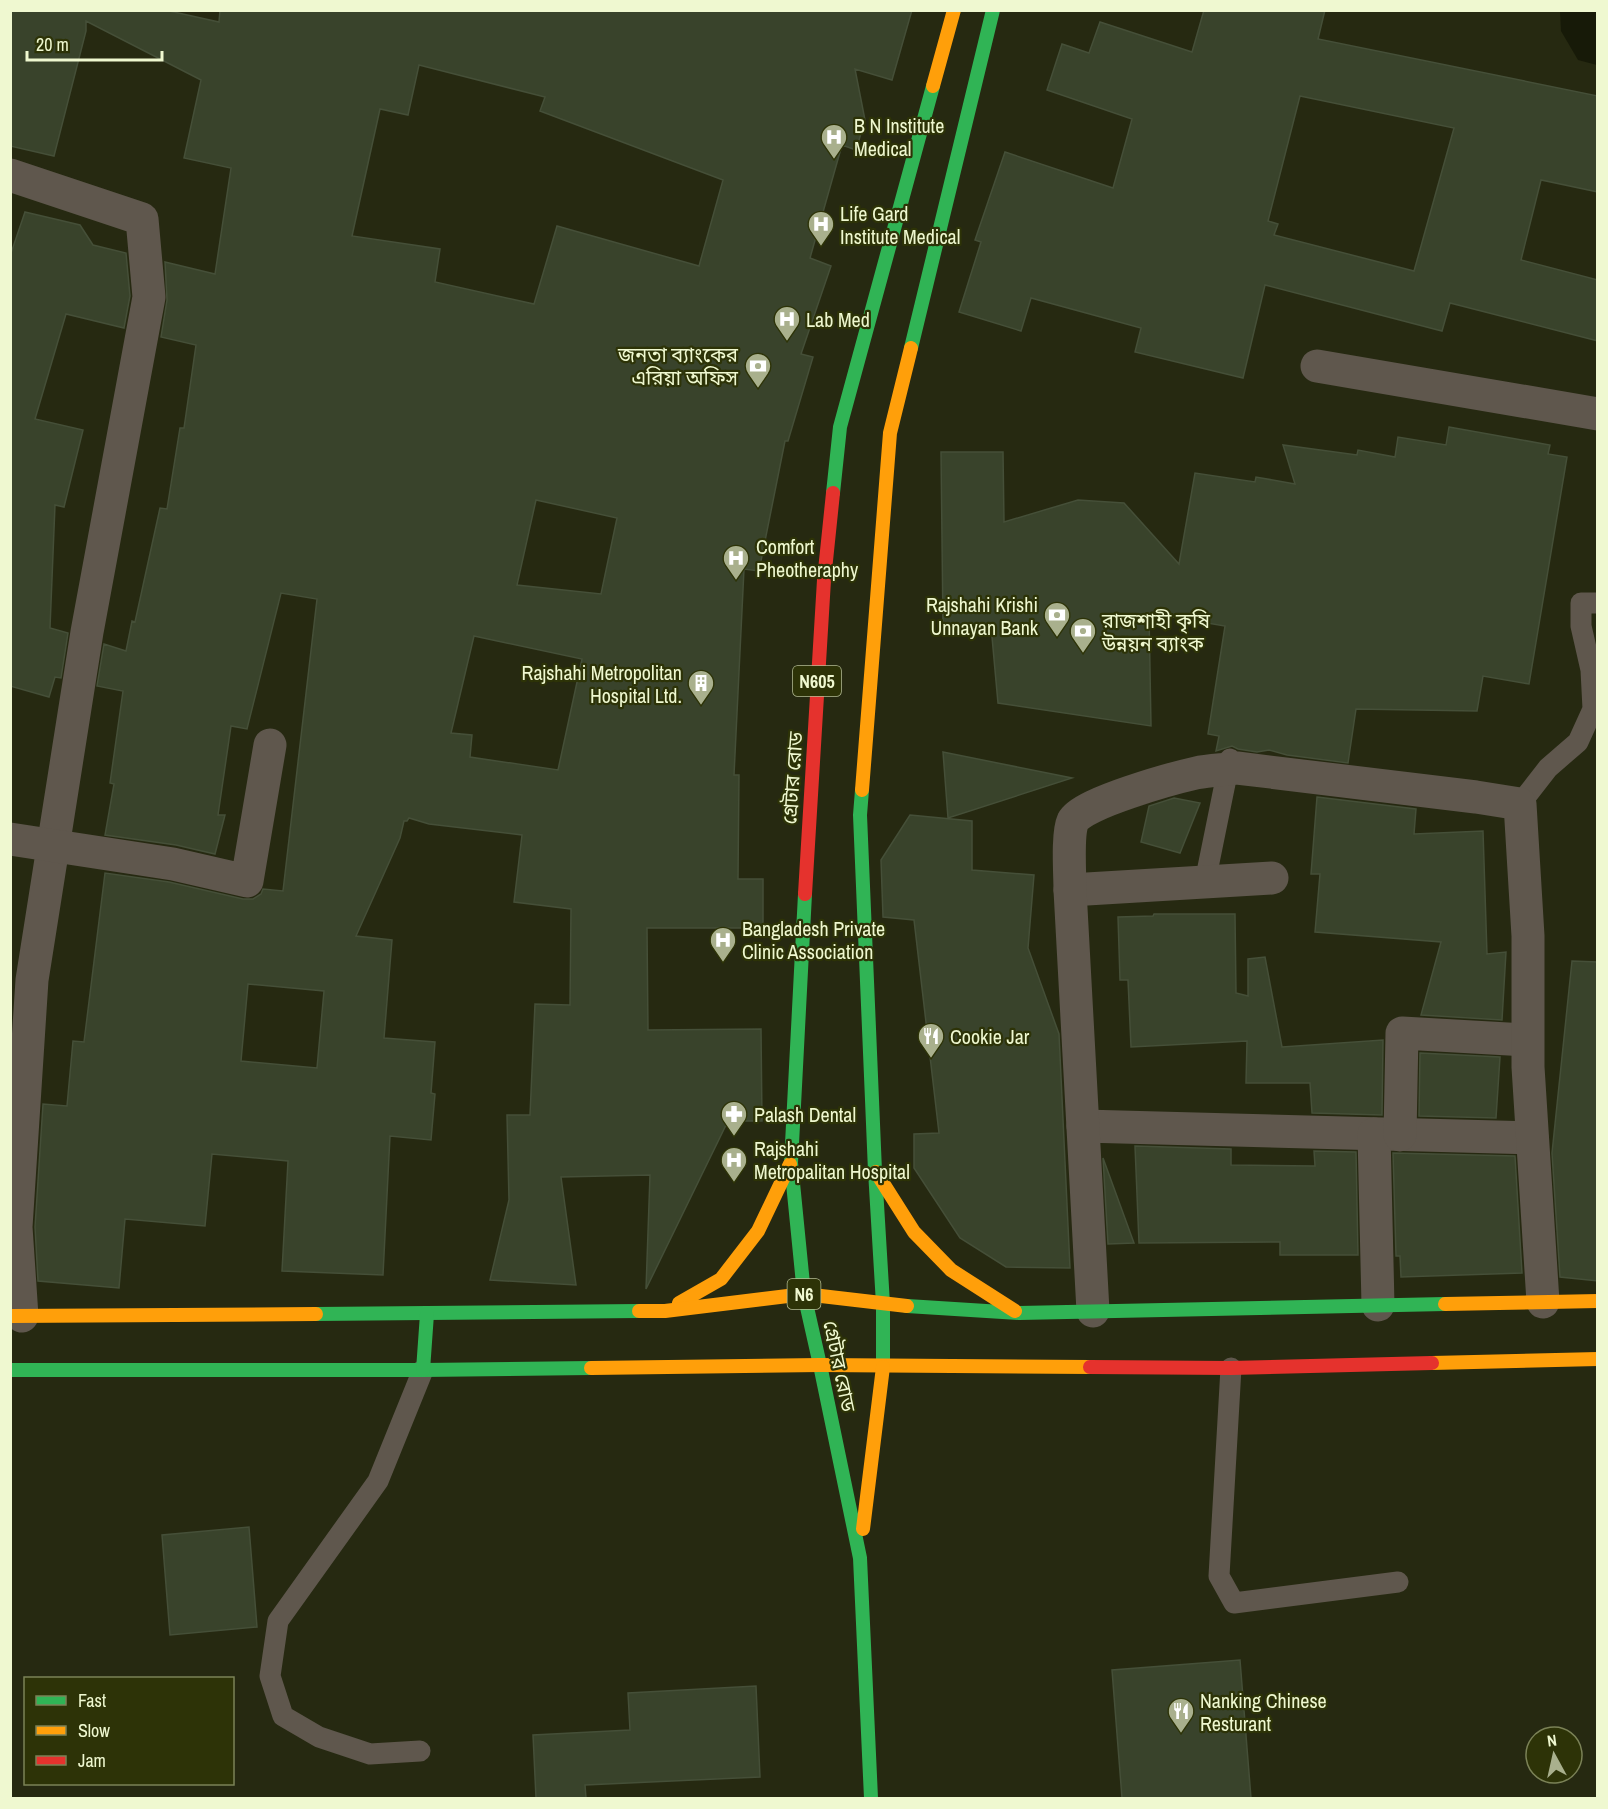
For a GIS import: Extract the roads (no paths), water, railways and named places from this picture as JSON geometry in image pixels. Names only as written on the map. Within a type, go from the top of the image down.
[{"type":"main road","name":"গ্রেটার রোড","points":[[871,1798],[860,1558],[804,1294],[790,1163],[824,580],[840,427],[954,10]]},
{"type":"main road","name":"গ্রেটার রোড","points":[[860,1558],[883,1367],[883,1304],[860,815],[890,433],[993,10]]},
{"type":"main road","points":[[665,1311],[721,1279],[758,1231],[790,1163]]},
{"type":"main road","points":[[875,1171],[914,1232],[951,1270],[1018,1313]]},
{"type":"main road","name":"N6","points":[[16,1316],[665,1311],[804,1294],[883,1304],[1018,1313],[1598,1301]]},
{"type":"main road","points":[[423,1370],[427,1314]]},
{"type":"main road","points":[[10,1370],[423,1370],[820,1365],[1231,1368],[1598,1359]]},
{"type":"street","points":[[10,175],[142,219],[149,297],[87,632],[32,980],[16,1227],[16,1316]]},
{"type":"street","points":[[1317,366],[1598,414]]},
{"type":"street","points":[[10,839],[173,864],[247,881],[270,745]]},
{"type":"street","points":[[1092,1311],[1070,890],[1070,838],[1073,821],[1080,813],[1137,790],[1199,772],[1237,768],[1476,796],[1520,804],[1528,936],[1527,1040],[1543,1302]]},
{"type":"street","points":[[1070,890],[1272,878]]},
{"type":"street","points":[[1378,1305],[1387,1134],[1402,1033],[1527,1040]]},
{"type":"street","points":[[1083,1126],[1532,1138]]},
{"type":"lane","points":[[1520,804],[1548,768],[1578,742],[1593,709],[1591,670],[1581,626],[1581,603],[1598,603]]},
{"type":"lane","points":[[1205,882],[1230,759]]},
{"type":"lane","points":[[1231,1368],[1219,1576],[1233,1603],[1398,1582]]},
{"type":"lane","points":[[420,1751],[370,1754],[319,1737],[283,1716],[270,1676],[278,1621],[378,1481],[423,1370]]},
{"type":"place","name":"B N Institute Medical","points":[[834,160]]},
{"type":"place","name":"Life Gard Institute Medical","points":[[821,247]]},
{"type":"place","name":"Lab Med","points":[[787,342]]},
{"type":"place","name":"জনতা ব্যাংকের এরিয়া অফিস","points":[[758,389]]},
{"type":"place","name":"Comfort Pheotheraphy","points":[[736,581]]},
{"type":"place","name":"Rajshahi Krishi Unnayan Bank","points":[[1057,638]]},
{"type":"place","name":"রাজশাহী কৃষি উন্নয়ন ব্যাংক","points":[[1083,654]]},
{"type":"place","name":"Rajshahi Metropolitan Hospital Ltd.","points":[[701,706]]},
{"type":"place","name":"Bangladesh Private Clinic Association","points":[[723,963]]},
{"type":"place","name":"Cookie Jar","points":[[931,1059]]},
{"type":"place","name":"Palash Dental","points":[[734,1137]]},
{"type":"place","name":"Rajshahi Metropalitan Hospital","points":[[734,1183]]},
{"type":"place","name":"Nanking Chinese Resturant","points":[[1181,1734]]}]
